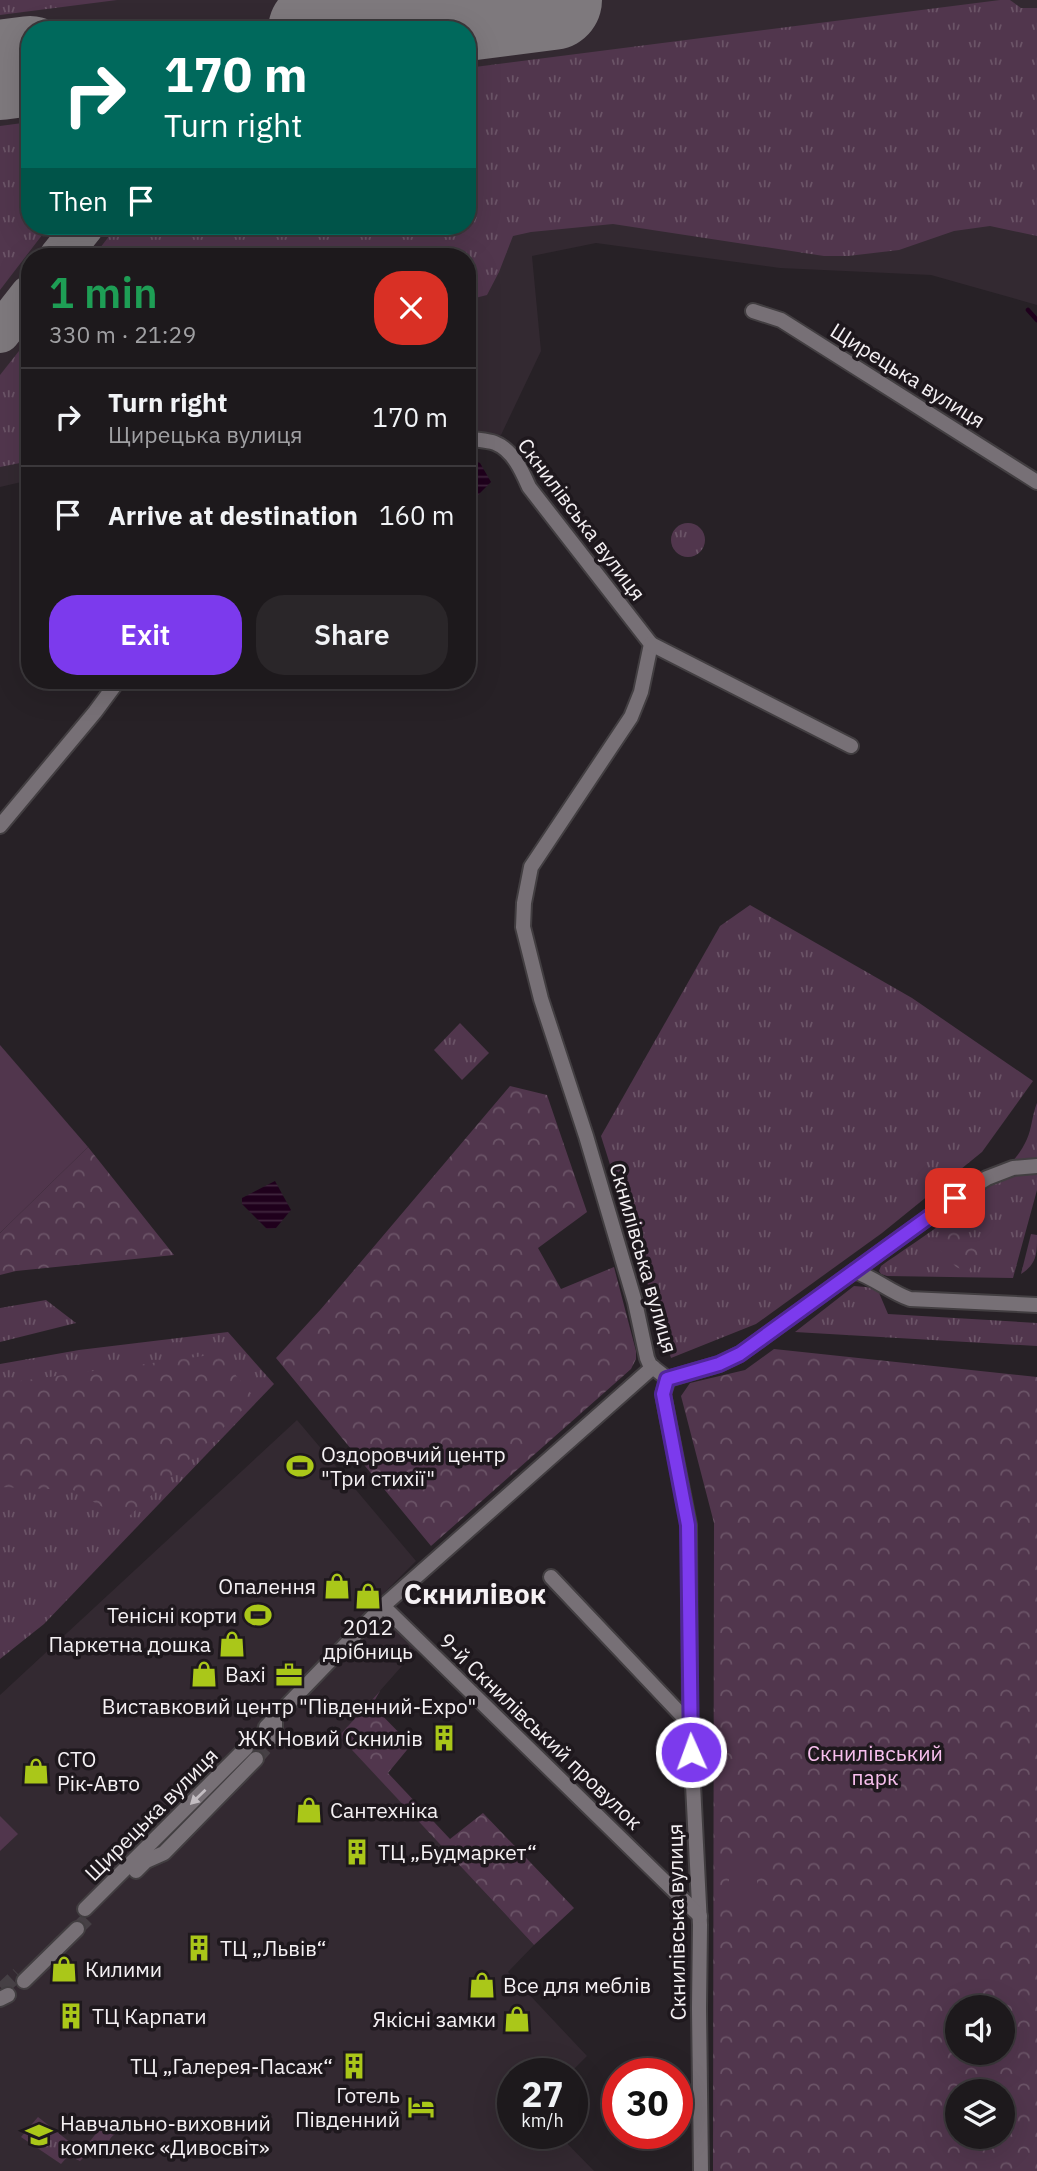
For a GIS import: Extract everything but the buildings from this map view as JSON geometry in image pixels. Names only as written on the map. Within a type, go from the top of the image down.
[{"type":"street","name":"Щирецька вулиця","points":[[752,311],[781,320],[1037,482]]},
{"type":"street","name":"Скнилівська вулиця","points":[[476,440],[495,443],[506,450],[519,465],[529,487],[651,644],[851,746]]},
{"type":"street","name":"Скнилівська вулиця","points":[[651,644],[641,692],[631,716],[531,867],[524,903],[523,927],[541,999],[586,1136],[635,1302],[647,1358],[667,1379],[663,1394],[688,1525],[690,1724],[700,1916],[701,2171]]},
{"type":"street","points":[[0,826],[112,689]]},
{"type":"street","points":[[667,1379],[719,1364],[740,1354],[955,1198],[988,1178],[1013,1168],[1037,1166]]},
{"type":"street","points":[[854,1271],[871,1277],[900,1296],[910,1299],[1037,1304]]},
{"type":"street","points":[[272,1728],[383,1606],[653,1367]]},
{"type":"street","points":[[551,1577],[690,1724]]},
{"type":"street","name":"9-й Скнилівський провулок","points":[[383,1606],[700,1916]]},
{"type":"street","name":"Щирецька вулиця","points":[[91,1909],[251,1753]]},
{"type":"street","points":[[21,1978],[74,1926]]},
{"type":"shaded area","points":[[0,0],[1037,0],[1037,305],[931,275],[780,268],[596,243],[532,256],[541,351],[501,435],[476,432],[476,248],[21,248],[21,482],[0,487]]},
{"type":"shaded area","points":[[476,461],[480,463],[491,482],[478,495]]},
{"type":"shaded area","points":[[275,1181],[291,1210],[276,1228],[267,1229],[242,1204],[242,1198]]},
{"type":"shaded area","points":[[297,1420],[416,1561],[372,1605],[417,1649],[340,1736],[534,1945],[508,1972],[587,2056],[497,2058],[497,2149],[573,2149],[594,2171],[0,2171],[0,1695]]},
{"type":"green space","points":[[0,0],[117,0],[0,15]]},
{"type":"green space","points":[[1000,0],[1010,0],[1021,8],[1037,8],[1037,236],[990,226],[954,231],[899,250],[824,256],[613,224],[531,232],[513,236],[487,295],[476,298],[476,248],[100,248],[110,235],[476,235],[476,67]]},
{"type":"green space","points":[[21,123],[21,235],[42,235],[32,248],[21,248],[21,263],[0,290],[0,126]]},
{"type":"green space","points":[[21,348],[21,463],[0,467],[0,375]]},
{"type":"green space","points":[[688,523],[700,528],[705,540],[700,552],[688,557],[676,552],[671,540],[676,528]]},
{"type":"green space","points":[[750,905],[912,998],[1033,1081],[982,1152],[882,1233],[756,1324],[671,1358],[601,1136],[720,926]]},
{"type":"green space","points":[[460,1023],[489,1053],[462,1080],[434,1050]]},
{"type":"green space","points":[[0,1045],[88,1147],[0,1233]]},
{"type":"green space","points":[[510,1086],[547,1095],[587,1212],[538,1248],[561,1289],[614,1267],[636,1359],[631,1369],[431,1546],[276,1358],[321,1309]]},
{"type":"green space","points":[[1037,1103],[1037,1190],[1013,1278],[881,1274],[881,1266],[962,1209],[1002,1174],[1027,1139]]},
{"type":"green space","points":[[88,1147],[174,1255],[16,1271],[0,1275],[0,1233]]},
{"type":"green space","points":[[947,1221],[961,1223],[963,1236],[975,1246],[978,1254],[968,1272],[956,1267],[938,1247],[940,1226]]},
{"type":"green space","points":[[1031,1234],[1037,1235],[1035,1258],[1021,1274]]},
{"type":"green space","points":[[854,1286],[877,1288],[888,1314],[1037,1323],[1037,1346],[795,1332]]},
{"type":"green space","points":[[46,1300],[76,1323],[0,1342],[0,1308]]},
{"type":"green space","points":[[228,1332],[274,1384],[44,1624],[0,1659],[0,1364],[79,1350]]},
{"type":"green space","name":"Скнилівський парк","points":[[774,1349],[1037,1377],[1037,2171],[713,2171],[714,1523],[681,1396],[690,1383],[745,1370]]},
{"type":"green space","points":[[218,1354],[255,1398],[125,1520],[73,1490],[0,1487],[0,1386]]},
{"type":"green space","points":[[380,1691],[372,1705],[411,1745],[388,1773],[450,1839],[483,1813],[574,1908],[534,1945],[339,1736]]},
{"type":"green space","points":[[0,1816],[18,1834],[0,1851]]},
{"type":"green space","points":[[729,1855],[757,1855],[757,1907],[729,1907]]},
{"type":"green space","points":[[38,2117],[76,2147],[61,2164],[21,2137]]},
{"type":"green space","points":[[105,2122],[124,2132],[111,2137],[102,2157],[96,2153],[88,2153],[80,2161],[76,2159]]},
{"type":"waterway","points":[[1028,310],[1037,320]]},
{"type":"taxiway","points":[[66,248],[77,235]]},
{"type":"taxiway","points":[[0,333],[21,306]]},
{"type":"runway","points":[[388,21],[552,0]]},
{"type":"runway","points":[[0,70],[21,67]]},
{"type":"tunnel","points":[[246,1748],[266,1727]]},
{"type":"tunnel","points":[[256,1759],[275,1737]]},
{"type":"tunnel","points":[[77,1929],[91,1915]]},
{"type":"tunnel","points":[[2,1989],[18,1974]]},
{"type":"place","name":"Оздоровчий центр \"Три стихії\"","points":[[300,1466]]},
{"type":"place","name":"Опалення","points":[[337,1586]]},
{"type":"place","name":"2012 дрібниць","points":[[368,1596]]},
{"type":"place","name":"Тенісні корти","points":[[258,1615]]},
{"type":"place","name":"Паркетна дошка","points":[[232,1644]]},
{"type":"place","name":"Baxi","points":[[204,1674]]},
{"type":"place","name":"Виставковий центр \"Південний-Expo\"","points":[[289,1675]]},
{"type":"place","name":"ЖК Новий Скнилів","points":[[444,1738]]},
{"type":"place","name":"СТО Рік-Авто","points":[[36,1771]]},
{"type":"place","name":"Сантехніка","points":[[309,1810]]},
{"type":"place","name":"ТЦ „Будмаркет“","points":[[357,1852]]},
{"type":"place","name":"ТЦ „Львів“","points":[[199,1948]]},
{"type":"place","name":"Килими","points":[[64,1969]]},
{"type":"place","name":"Все для меблів","points":[[482,1985]]},
{"type":"place","name":"ТЦ Карпати","points":[[71,2016]]},
{"type":"place","name":"Якісні замки","points":[[517,2019]]},
{"type":"place","name":"ТЦ „Галерея-Пасаж“","points":[[354,2066]]},
{"type":"place","name":"Готель Південний","points":[[421,2107]]},
{"type":"place","name":"Навчально-виховний комплекс «Дивосвіт»","points":[[39,2135]]},
{"type":"district","name":"Скнилівок","points":[[475,1593]]},
{"type":"route","points":[[691,1752],[688,1525],[663,1394],[667,1379],[719,1364],[740,1354],[955,1198]]}]
